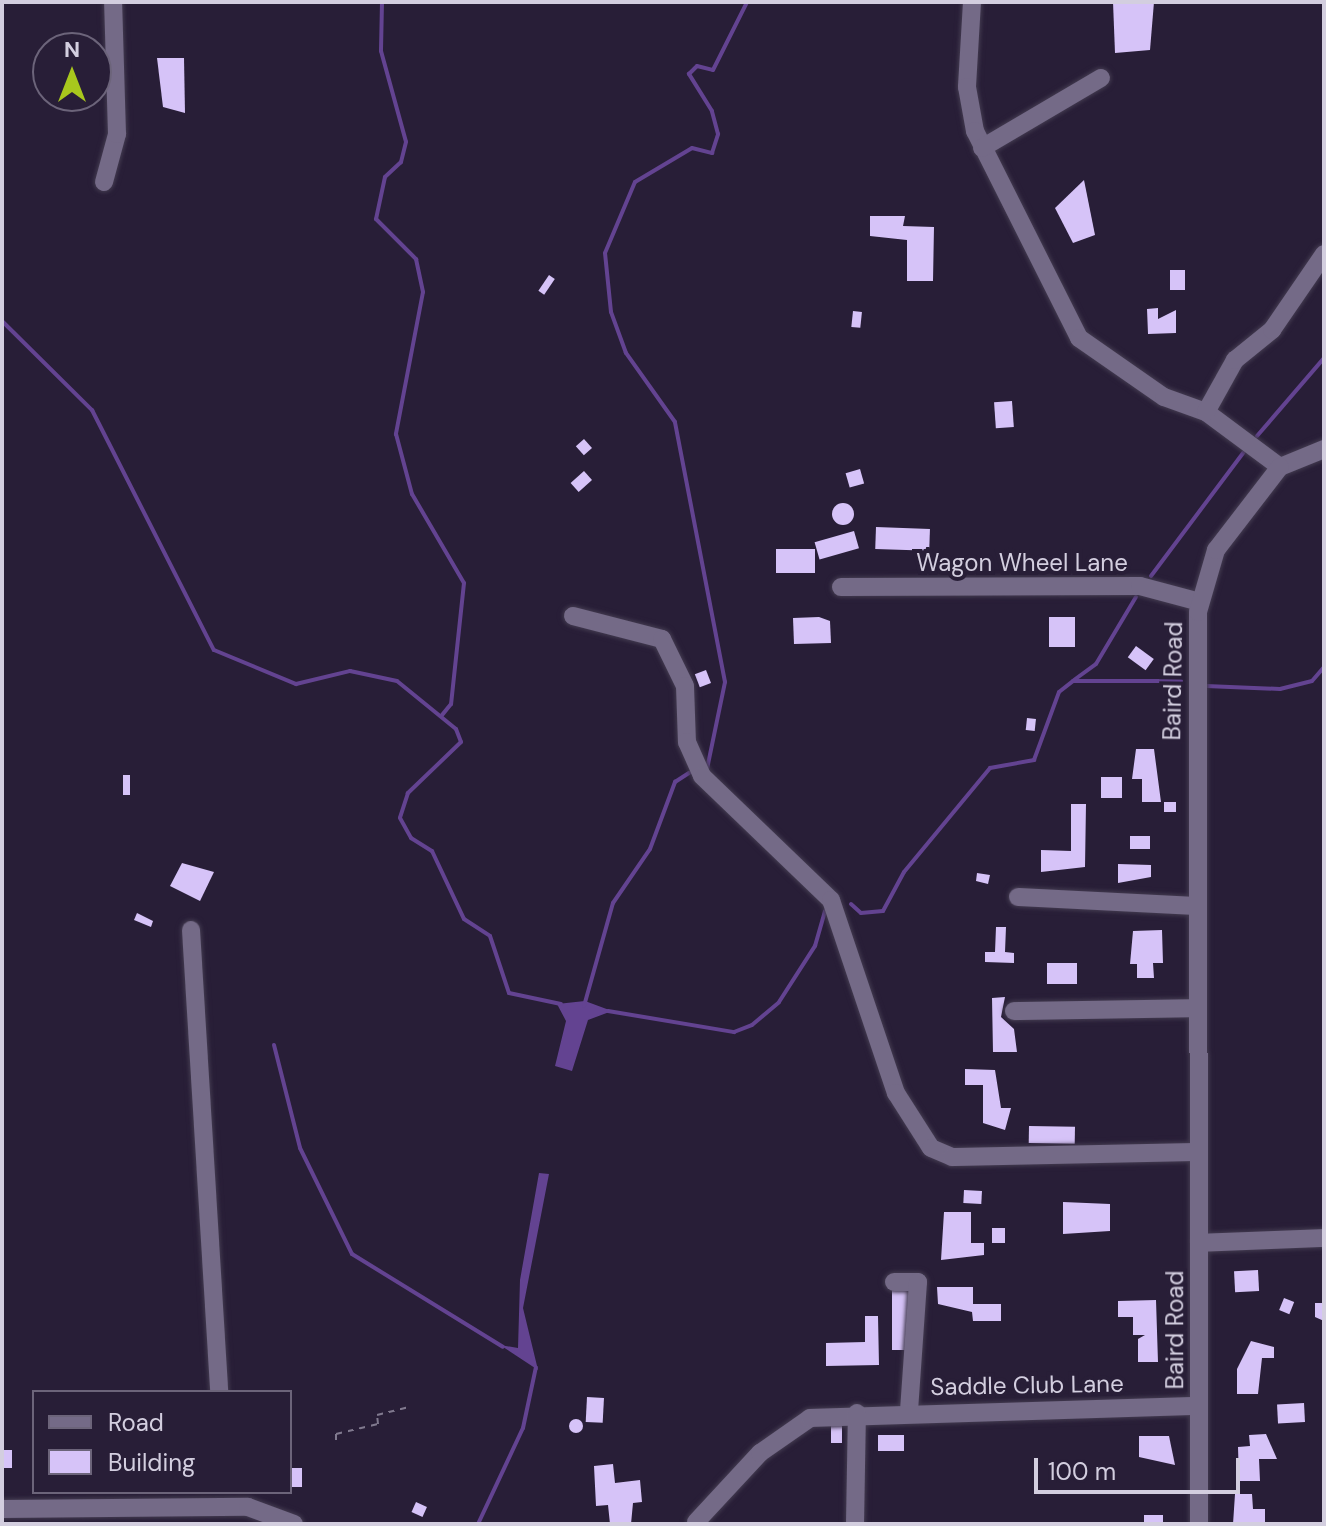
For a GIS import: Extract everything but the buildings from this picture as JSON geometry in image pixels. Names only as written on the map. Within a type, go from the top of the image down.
[{"type":"street","points":[[104,182],[117,134],[113,2]]},
{"type":"street","points":[[972,2],[967,87],[982,148],[1044,256],[1079,338],[1164,397],[1206,412],[1280,467],[1324,449]]},
{"type":"street","points":[[982,148],[1101,78]]},
{"type":"street","points":[[1206,412],[1235,360],[1272,330],[1324,254]]},
{"type":"street","name":"Baird Road","points":[[1199,1524],[1197,906],[1200,602],[1216,550],[1280,467]]},
{"type":"street","name":"Wagon Wheel Lane","points":[[841,587],[1140,586],[1200,602]]},
{"type":"street","points":[[573,616],[662,639],[685,686],[687,742],[702,776],[831,900],[900,1103],[931,1148],[952,1157],[1198,1152]]},
{"type":"street","points":[[1018,897],[1197,906]]},
{"type":"street","points":[[191,930],[219,1390]]},
{"type":"street","points":[[1014,1011],[1197,1008]]},
{"type":"street","points":[[1199,1243],[1324,1238]]},
{"type":"street","points":[[894,1282],[918,1282],[909,1411]]},
{"type":"street","name":"Saddle Club Lane","points":[[696,1522],[780,1434],[810,1418],[909,1411],[1199,1406]]},
{"type":"street","points":[[855,1524],[857,1413]]},
{"type":"street","points":[[2,1509],[219,1499],[294,1524]]},
{"type":"path","points":[[336,1440],[336,1434],[378,1424],[377,1415],[410,1407]]},
{"type":"shaded area","points":[[585,1001],[612,1011],[588,1020],[572,1071],[555,1066],[566,1021],[557,1004]]},
{"type":"shaded area","points":[[539,1173],[549,1174],[523,1308],[538,1370],[500,1345],[518,1348],[520,1280]]},
{"type":"waterway","points":[[382,2],[381,51],[406,142],[401,162],[385,177],[376,219],[416,259],[423,292],[396,434],[412,494],[464,583],[451,704],[442,715]]},
{"type":"waterway","points":[[707,769],[725,682],[675,422],[626,353],[611,312],[605,253],[635,182],[692,148],[712,153],[718,134],[712,111],[689,74],[697,66],[713,70],[747,2]]},
{"type":"waterway","points":[[2,321],[92,410],[214,650],[296,684],[350,671],[397,681],[456,729],[461,742],[408,793],[400,818],[411,838],[432,851],[464,919],[490,936],[509,993],[561,1004]]},
{"type":"waterway","points":[[1257,436],[1324,358]]},
{"type":"waterway","points":[[1151,576],[1243,453]]},
{"type":"waterway","points":[[1074,680],[1096,664],[1136,597]]},
{"type":"waterway","points":[[1206,686],[1280,689],[1312,681],[1324,667]]},
{"type":"waterway","points":[[851,904],[861,913],[883,911],[904,872],[990,768],[1034,760],[1059,692],[1073,681],[1181,681]]},
{"type":"waterway","points":[[584,1006],[613,903],[650,849],[675,782],[689,773]]},
{"type":"waterway","points":[[608,1011],[734,1032],[752,1025],[779,1002],[815,946],[825,911]]},
{"type":"waterway","points":[[274,1045],[300,1148],[352,1254],[503,1347]]},
{"type":"waterway","points":[[478,1524],[523,1428],[536,1367]]}]
